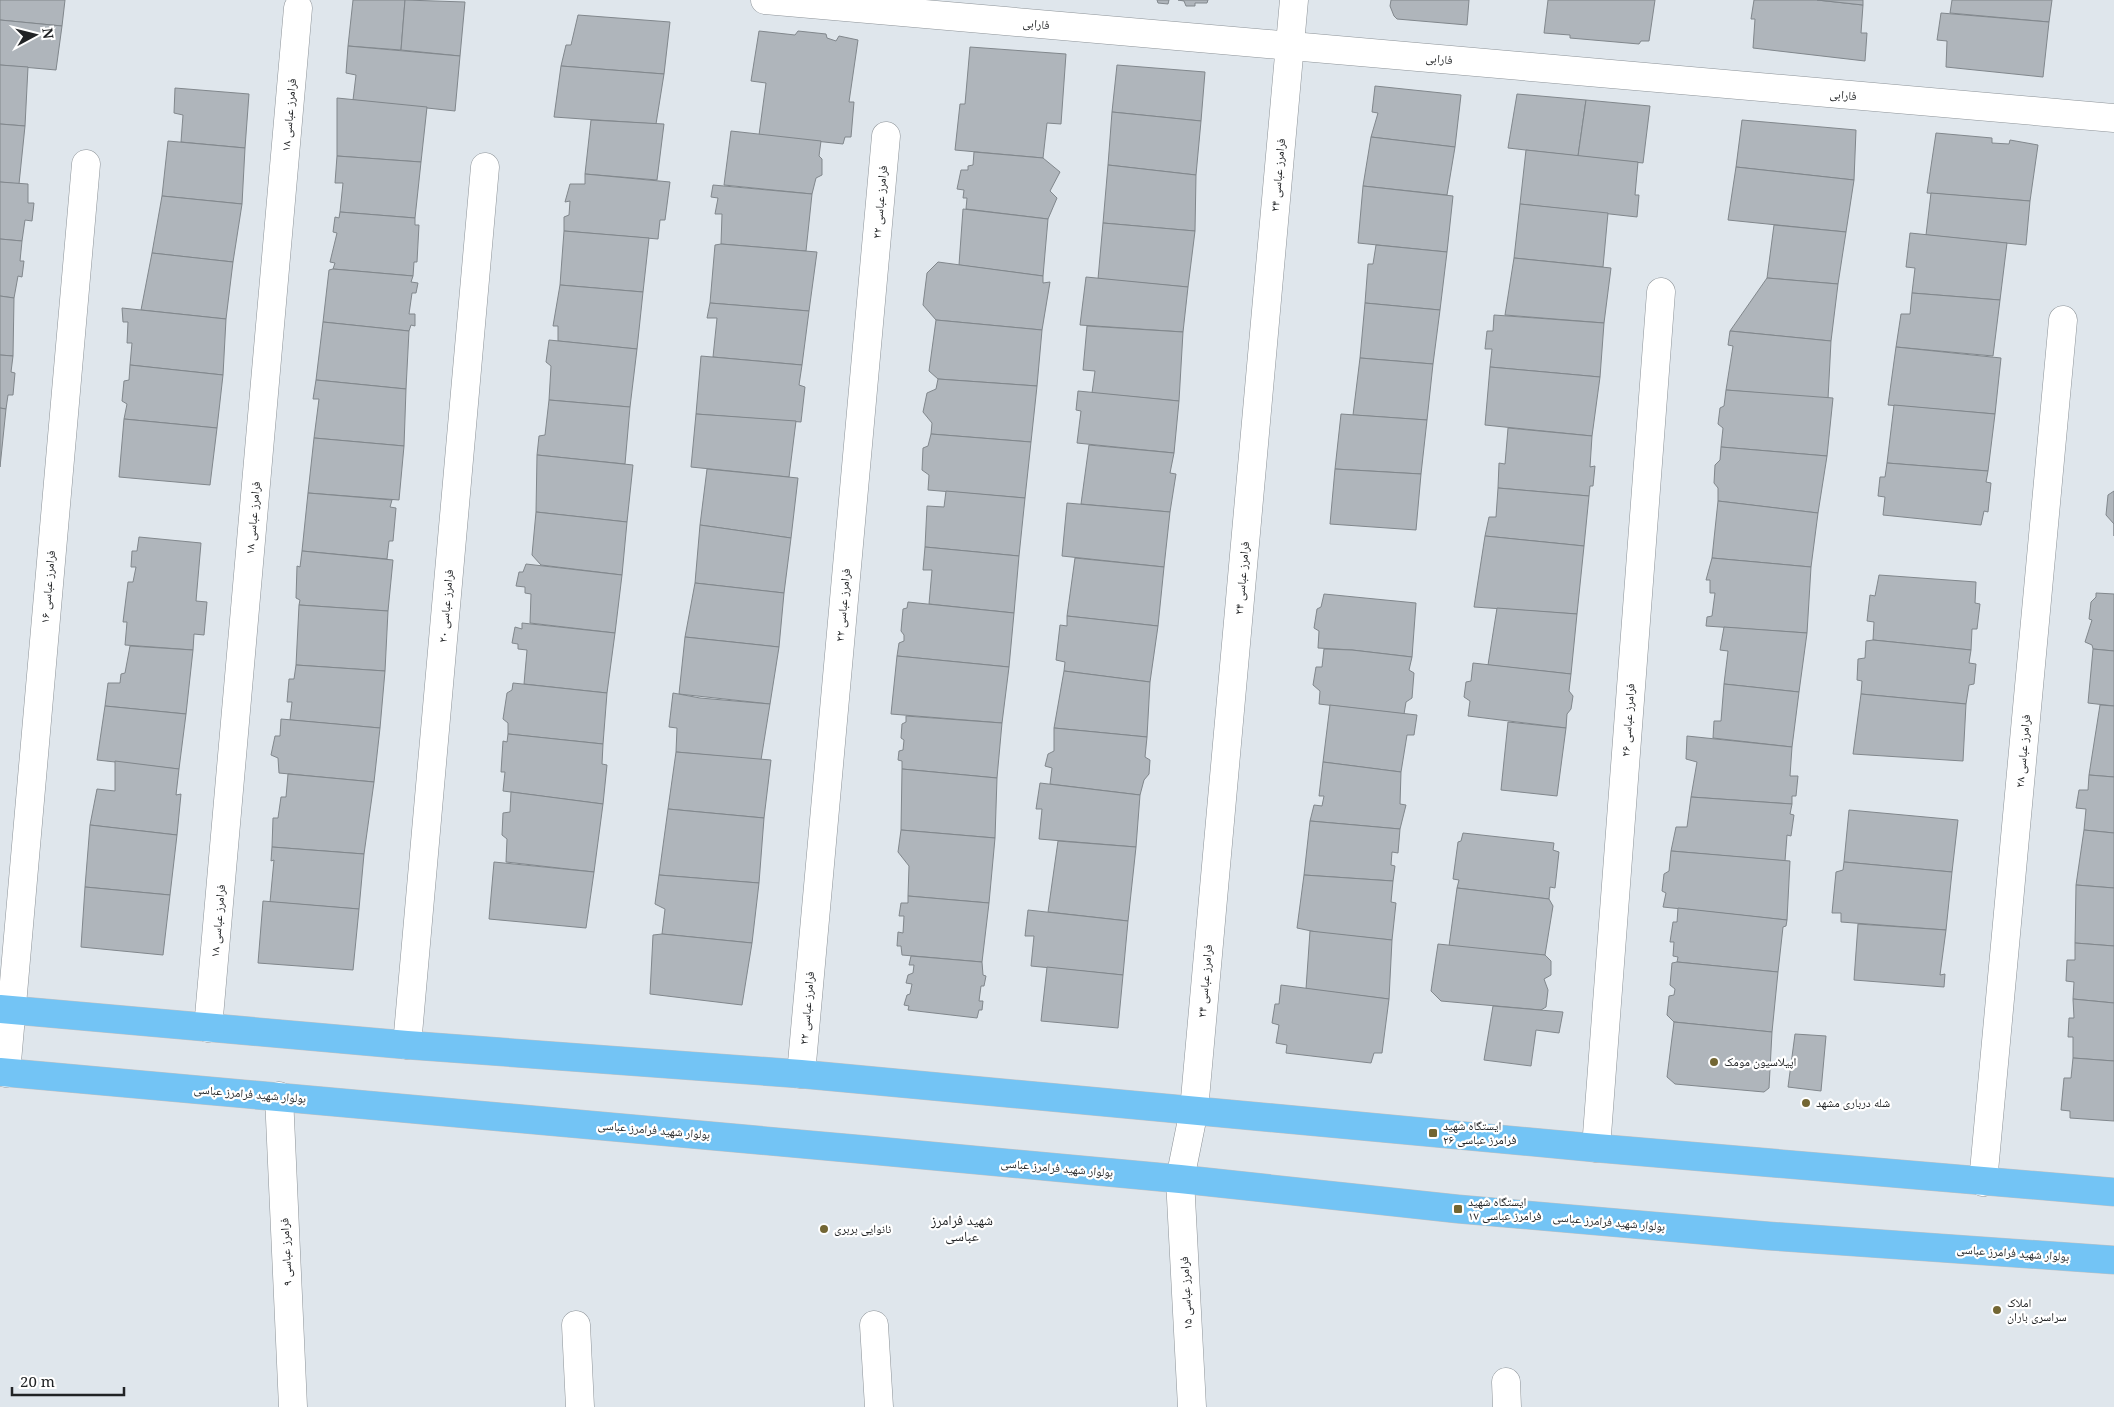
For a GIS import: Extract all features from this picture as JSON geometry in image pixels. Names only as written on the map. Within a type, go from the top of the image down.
[{"type":"main road","points":[[5,1010],[407,1045],[801,1074],[1596,1148],[2114,1192]]},
{"type":"main road","name":"بولوار شهید فرامرز عباسی","points":[[3,1072],[1180,1179],[1458,1209],[1759,1236],[2114,1260]]},
{"type":"street","name":"فارابی","points":[[765,0],[2114,118]]},
{"type":"street","name":"فرامرز عباسی ۲۴","points":[[1180,1179],[1194,1110],[1294,0]]},
{"type":"street","name":"فرامرز عباسی ۱۸","points":[[208,1028],[298,8]]},
{"type":"street","name":"فرامرز عباسی ۲۲","points":[[801,1074],[886,136]]},
{"type":"street","name":"فرامرز عباسی ۱۶","points":[[3,1072],[5,1010],[86,164]]},
{"type":"street","name":"فرامرز عباسی ۲۰","points":[[407,1045],[485,167]]},
{"type":"street","name":"فرامرز عباسی ۲۶","points":[[1596,1148],[1661,292]]},
{"type":"street","name":"فرامرز عباسی ۲۸","points":[[1983,1182],[2063,320]]},
{"type":"street","name":"فرامرز عباسی ۹","points":[[279,1096],[293,1407]]},
{"type":"street","name":"فرامرز عباسی ۱۵","points":[[1180,1179],[1192,1407]]},
{"type":"street","points":[[576,1325],[580,1407]]},
{"type":"street","points":[[874,1325],[878,1407]]},
{"type":"building","points":[[0,0],[65,0],[62,26],[0,20]]},
{"type":"building","points":[[353,0],[405,0],[401,50],[348,46]]},
{"type":"building","points":[[405,0],[465,2],[460,56],[401,50]]},
{"type":"building","points":[[1157,0],[1169,0],[1168,4],[1158,3]]},
{"type":"building","points":[[1178,0],[1208,0],[1207,3],[1195,3],[1195,6],[1186,6],[1184,1]]},
{"type":"building","points":[[1391,0],[1469,0],[1467,25],[1397,19],[1390,6]]},
{"type":"building","points":[[1548,0],[1655,0],[1649,41],[1641,41],[1639,44],[1570,38],[1570,35],[1544,33]]},
{"type":"building","points":[[1754,0],[1817,0],[1863,5],[1861,33],[1867,33],[1865,61],[1753,48],[1755,19],[1751,19]]},
{"type":"building","points":[[1817,0],[1863,0],[1863,5]]},
{"type":"building","points":[[1952,0],[2052,0],[2049,22],[1950,13]]},
{"type":"building","points":[[1941,13],[2049,22],[2043,77],[1946,67],[1947,41],[1937,40]]},
{"type":"building","points":[[578,15],[670,22],[664,74],[561,66],[566,45],[571,45]]},
{"type":"building","points":[[0,20],[62,26],[56,70],[0,65]]},
{"type":"building","points":[[759,31],[795,35],[798,31],[826,34],[827,38],[836,41],[839,36],[858,40],[849,102],[854,102],[851,137],[845,137],[843,144],[759,135],[766,83],[751,81]]},
{"type":"building","points":[[348,46],[460,56],[455,111],[353,100],[356,75],[346,73]]},
{"type":"building","points":[[970,47],[1066,54],[1061,124],[1047,123],[1043,158],[955,150],[960,104],[965,104]]},
{"type":"building","points":[[0,65],[28,67],[25,126],[0,124]]},
{"type":"building","points":[[1117,65],[1205,72],[1201,121],[1112,112]]},
{"type":"building","points":[[561,66],[664,74],[656,124],[554,117]]},
{"type":"building","points":[[1375,86],[1461,95],[1455,147],[1371,137],[1378,113],[1372,112]]},
{"type":"building","points":[[175,88],[249,94],[245,148],[181,142],[183,115],[174,113]]},
{"type":"building","points":[[1517,94],[1586,100],[1578,156],[1508,148]]},
{"type":"building","points":[[337,98],[427,107],[421,162],[337,156]]},
{"type":"building","points":[[1586,100],[1650,106],[1643,163],[1578,156]]},
{"type":"building","points":[[1112,112],[1201,121],[1196,175],[1108,165]]},
{"type":"building","points":[[591,120],[664,124],[657,180],[585,174]]},
{"type":"building","points":[[1742,120],[1856,130],[1854,180],[1736,167]]},
{"type":"building","points":[[0,124],[25,126],[19,184],[0,182]]},
{"type":"building","points":[[731,131],[821,141],[819,156],[822,159],[822,175],[816,178],[812,194],[724,185]]},
{"type":"building","points":[[1936,133],[1992,138],[1992,143],[2009,144],[2010,140],[2038,145],[2030,201],[1927,193]]},
{"type":"building","points":[[1371,137],[1455,147],[1447,195],[1363,186]]},
{"type":"building","points":[[168,141],[245,148],[242,204],[162,196]]},
{"type":"building","points":[[1526,150],[1638,162],[1635,195],[1639,195],[1637,217],[1520,204]]},
{"type":"building","points":[[974,152],[1043,158],[1060,172],[1050,191],[1057,198],[1048,219],[966,209],[967,198],[963,198],[964,190],[957,189],[961,170],[968,170],[968,166],[973,165]]},
{"type":"building","points":[[337,156],[421,162],[415,218],[340,212],[343,183],[335,183]]},
{"type":"building","points":[[1108,165],[1196,175],[1195,231],[1103,223]]},
{"type":"building","points":[[1736,167],[1854,180],[1846,232],[1728,220]]},
{"type":"building","points":[[585,174],[670,182],[665,220],[660,220],[658,239],[564,231],[564,217],[569,215],[570,201],[565,202],[570,184],[585,184]]},
{"type":"building","points":[[0,182],[28,184],[28,203],[34,203],[32,221],[25,220],[22,241],[0,239]]},
{"type":"building","points":[[713,185],[812,194],[806,251],[721,244],[722,214],[715,214],[718,198],[711,197]]},
{"type":"building","points":[[1363,186],[1453,196],[1447,252],[1358,243]]},
{"type":"building","points":[[1931,193],[2030,201],[2026,245],[1926,235]]},
{"type":"building","points":[[162,196],[242,204],[233,262],[152,253]]},
{"type":"building","points":[[1520,204],[1608,213],[1603,267],[1514,258]]},
{"type":"building","points":[[963,209],[1048,219],[1043,276],[959,265]]},
{"type":"building","points":[[340,212],[415,218],[415,225],[419,225],[417,262],[414,262],[413,276],[333,269],[335,263],[330,262],[337,233],[333,232],[335,217],[339,218]]},
{"type":"building","points":[[1103,223],[1195,231],[1188,287],[1098,279]]},
{"type":"building","points":[[1774,225],[1846,232],[1838,284],[1767,278]]},
{"type":"building","points":[[564,231],[649,238],[643,292],[560,285]]},
{"type":"building","points":[[1910,233],[2007,243],[2000,300],[1912,293],[1915,268],[1906,267]]},
{"type":"building","points":[[0,239],[22,241],[20,261],[24,261],[22,277],[18,276],[14,298],[0,296]]},
{"type":"building","points":[[715,245],[817,252],[809,311],[710,303]]},
{"type":"building","points":[[1376,245],[1447,252],[1440,310],[1365,303],[1368,264],[1373,264]]},
{"type":"building","points":[[152,253],[233,262],[226,319],[141,310]]},
{"type":"building","points":[[1514,258],[1611,268],[1604,323],[1505,315]]},
{"type":"building","points":[[938,262],[1043,276],[1043,283],[1050,282],[1042,330],[936,320],[923,305],[927,273]]},
{"type":"building","points":[[329,270],[413,276],[411,282],[418,283],[416,293],[412,293],[409,314],[415,314],[415,326],[411,325],[409,331],[323,322]]},
{"type":"building","points":[[1086,277],[1188,287],[1183,332],[1080,325]]},
{"type":"building","points":[[1767,278],[1838,284],[1831,341],[1730,331]]},
{"type":"building","points":[[560,285],[643,292],[637,349],[558,341],[558,326],[553,326]]},
{"type":"building","points":[[1912,293],[2000,300],[1993,356],[1896,347],[1901,314],[1910,314]]},
{"type":"building","points":[[0,296],[14,298],[13,356],[0,355]]},
{"type":"building","points":[[710,303],[809,311],[802,365],[713,357],[717,318],[707,318]]},
{"type":"building","points":[[1365,303],[1440,310],[1433,364],[1360,358]]},
{"type":"building","points":[[122,308],[226,319],[223,375],[130,365],[132,343],[127,343],[128,322],[123,322]]},
{"type":"building","points":[[1494,315],[1604,323],[1600,377],[1490,367],[1492,349],[1485,349],[1487,331],[1493,331]]},
{"type":"building","points":[[936,320],[1042,330],[1037,386],[938,379],[929,371]]},
{"type":"building","points":[[323,322],[409,331],[406,389],[316,380]]},
{"type":"building","points":[[1087,326],[1183,332],[1179,401],[1092,393],[1095,371],[1083,370]]},
{"type":"building","points":[[1730,331],[1831,341],[1828,399],[1726,390],[1733,346],[1728,345]]},
{"type":"building","points":[[549,340],[637,349],[630,407],[549,400],[551,366],[546,362]]},
{"type":"building","points":[[1896,347],[2001,358],[1995,414],[1888,405]]},
{"type":"building","points":[[0,355],[13,356],[11,372],[15,373],[13,395],[8,395],[6,409],[0,408]]},
{"type":"building","points":[[701,356],[802,365],[799,385],[805,387],[801,422],[696,414]]},
{"type":"building","points":[[1360,358],[1433,364],[1427,420],[1353,415]]},
{"type":"building","points":[[130,365],[223,375],[217,428],[124,419],[127,404],[122,401],[124,381],[129,380]]},
{"type":"building","points":[[1490,367],[1600,377],[1592,436],[1485,425]]},
{"type":"building","points":[[938,379],[1037,386],[1031,442],[931,434],[932,423],[923,412],[927,393],[936,389]]},
{"type":"building","points":[[316,380],[406,389],[404,446],[314,438],[319,399],[313,399]]},
{"type":"building","points":[[1726,390],[1833,398],[1827,456],[1721,447],[1723,428],[1718,424],[1720,408],[1724,406]]},
{"type":"building","points":[[1078,391],[1179,401],[1174,453],[1077,443],[1081,411],[1076,410]]},
{"type":"building","points":[[549,400],[630,407],[625,464],[537,455],[539,436],[545,435]]},
{"type":"building","points":[[1894,405],[1995,414],[1988,471],[1887,463]]},
{"type":"building","points":[[0,408],[6,409],[0,467]]},
{"type":"building","points":[[696,414],[796,421],[789,477],[691,467]]},
{"type":"building","points":[[1341,414],[1427,420],[1421,474],[1335,469]]},
{"type":"building","points":[[124,419],[217,428],[210,485],[119,477]]},
{"type":"building","points":[[1508,428],[1592,436],[1590,467],[1595,466],[1593,486],[1590,486],[1589,496],[1498,488],[1499,463],[1505,464]]},
{"type":"building","points":[[931,434],[1031,442],[1025,498],[928,490],[929,475],[922,470],[923,448],[928,446]]},
{"type":"building","points":[[314,438],[404,446],[399,500],[308,493]]},
{"type":"building","points":[[1089,445],[1174,453],[1170,473],[1176,474],[1170,512],[1081,504]]},
{"type":"building","points":[[1721,447],[1827,456],[1818,513],[1718,501],[1718,488],[1714,483],[1715,465],[1720,460]]},
{"type":"building","points":[[537,455],[633,465],[627,522],[536,512]]},
{"type":"building","points":[[1887,463],[1988,471],[1986,482],[1991,483],[1988,512],[1984,511],[1981,525],[1883,515],[1885,497],[1878,496],[1880,477],[1885,477]]},
{"type":"building","points":[[707,469],[798,478],[791,538],[700,525]]},
{"type":"building","points":[[1335,469],[1421,474],[1416,530],[1330,524]]},
{"type":"building","points":[[1498,488],[1589,496],[1584,546],[1485,536],[1489,517],[1496,517]]},
{"type":"building","points":[[946,491],[1025,498],[1019,556],[925,547],[927,506],[944,507]]},
{"type":"building","points":[[2114,491],[2114,524],[2106,515],[2108,495]]},
{"type":"building","points":[[308,493],[392,500],[390,507],[396,508],[393,541],[389,541],[387,559],[302,551]]},
{"type":"building","points":[[1718,501],[1818,513],[1811,567],[1712,558]]},
{"type":"building","points":[[1067,503],[1170,512],[1164,567],[1062,556]]},
{"type":"building","points":[[536,512],[627,522],[622,575],[541,565],[532,555]]},
{"type":"building","points":[[700,525],[791,538],[784,593],[695,583]]},
{"type":"building","points":[[1485,536],[1584,546],[1577,614],[1474,607]]},
{"type":"building","points":[[139,537],[201,543],[196,601],[207,602],[204,635],[194,634],[193,650],[125,645],[127,622],[123,622],[128,582],[133,582],[136,567],[131,567],[132,551],[137,551]]},
{"type":"building","points":[[925,547],[1019,556],[1014,613],[929,604],[932,570],[923,570]]},
{"type":"building","points":[[302,551],[393,560],[388,611],[299,605],[300,600],[296,598],[297,566],[300,567]]},
{"type":"building","points":[[1075,558],[1164,567],[1158,626],[1067,616]]},
{"type":"building","points":[[1712,558],[1811,567],[1807,633],[1706,626],[1707,617],[1712,616],[1715,593],[1710,593],[1710,580],[1706,580]]},
{"type":"building","points":[[526,564],[622,575],[615,633],[530,623],[531,594],[525,593],[525,587],[516,586],[519,572],[523,572]]},
{"type":"building","points":[[1879,575],[1976,582],[1975,603],[1980,604],[1977,629],[1972,629],[1971,650],[1873,640],[1874,622],[1867,621],[1870,595],[1875,596]]},
{"type":"building","points":[[695,583],[784,593],[779,647],[685,637]]},
{"type":"building","points":[[2096,593],[2114,594],[2114,651],[2093,649],[2092,645],[2085,642],[2092,620],[2089,619],[2091,602],[2096,597]]},
{"type":"building","points":[[1324,594],[1416,603],[1412,657],[1318,648],[1319,631],[1314,628],[1317,609],[1321,607]]},
{"type":"building","points":[[908,602],[1014,613],[1009,667],[897,656],[899,643],[904,641],[904,635],[901,631],[903,609],[907,608]]},
{"type":"building","points":[[299,605],[388,611],[385,671],[296,665]]},
{"type":"building","points":[[1497,608],[1577,614],[1571,674],[1488,665]]},
{"type":"building","points":[[1067,616],[1158,626],[1150,682],[1064,671],[1065,662],[1056,660],[1060,625],[1067,626]]},
{"type":"building","points":[[522,623],[615,633],[607,693],[524,684],[527,650],[518,649],[518,644],[512,643],[515,627],[522,629]]},
{"type":"building","points":[[1724,627],[1807,633],[1799,692],[1724,684],[1728,651],[1720,650]]},
{"type":"building","points":[[685,637],[779,647],[770,704],[679,694]]},
{"type":"building","points":[[1873,640],[1971,650],[1969,663],[1976,664],[1974,684],[1969,685],[1966,704],[1861,694],[1862,681],[1857,680],[1858,659],[1865,658],[1866,641]]},
{"type":"building","points":[[130,646],[193,650],[186,714],[105,706],[108,683],[120,683],[121,674],[125,673]]},
{"type":"building","points":[[1324,649],[1352,650],[1412,657],[1409,670],[1414,673],[1412,698],[1406,702],[1404,714],[1319,704],[1320,691],[1313,685],[1316,667],[1322,667]]},
{"type":"building","points":[[2093,649],[2114,651],[2114,706],[2088,703]]},
{"type":"building","points":[[897,656],[1009,667],[1002,723],[891,714]]},
{"type":"building","points":[[1473,663],[1571,674],[1569,691],[1573,696],[1571,709],[1567,714],[1566,728],[1468,716],[1470,701],[1464,697],[1466,682],[1471,681]]},
{"type":"building","points":[[296,665],[385,671],[380,728],[290,720],[292,702],[287,702],[289,679],[294,679]]},
{"type":"building","points":[[1064,671],[1150,682],[1147,737],[1054,728]]},
{"type":"building","points":[[513,683],[607,693],[603,744],[508,734],[508,723],[503,719],[507,693],[512,690]]},
{"type":"building","points":[[1724,684],[1799,692],[1792,747],[1713,738],[1714,721],[1721,721]]},
{"type":"building","points":[[673,693],[700,698],[770,704],[761,760],[676,752],[677,728],[669,727]]},
{"type":"building","points":[[1861,694],[1966,704],[1963,761],[1853,754]]},
{"type":"building","points":[[1330,705],[1417,715],[1414,735],[1407,735],[1401,772],[1323,762]]},
{"type":"building","points":[[2100,705],[2114,706],[2114,777],[2089,775]]},
{"type":"building","points":[[105,706],[186,714],[179,769],[97,760]]},
{"type":"building","points":[[906,716],[1002,723],[997,778],[902,769],[902,761],[898,760],[899,751],[903,750],[904,740],[901,738],[902,724],[906,722]]},
{"type":"building","points":[[281,719],[380,728],[374,782],[279,773],[278,758],[271,755],[275,736],[280,736]]},
{"type":"building","points":[[1508,722],[1566,728],[1557,796],[1501,790]]},
{"type":"building","points":[[1054,728],[1147,737],[1145,757],[1150,760],[1149,774],[1144,780],[1140,795],[1050,784],[1052,768],[1045,766],[1048,754],[1054,751]]},
{"type":"building","points":[[508,734],[603,744],[602,764],[607,765],[603,804],[503,791],[505,772],[501,772],[503,741],[507,742]]},
{"type":"building","points":[[1687,736],[1792,747],[1790,776],[1798,776],[1796,796],[1792,796],[1792,804],[1691,797],[1697,762],[1686,759]]},
{"type":"building","points":[[676,752],[771,760],[764,818],[668,809]]},
{"type":"building","points":[[115,761],[179,769],[176,795],[181,794],[177,835],[90,825],[97,789],[115,791]]},
{"type":"building","points":[[1323,762],[1401,772],[1400,804],[1406,805],[1400,829],[1310,821],[1314,805],[1322,806],[1324,796],[1319,796]]},
{"type":"building","points":[[902,769],[997,778],[995,838],[901,830]]},
{"type":"building","points":[[288,774],[374,782],[364,854],[272,847],[273,818],[278,818],[281,797],[286,797]]},
{"type":"building","points":[[2089,775],[2114,777],[2114,833],[2084,830],[2086,809],[2076,808],[2079,790],[2088,790]]},
{"type":"building","points":[[1040,783],[1140,795],[1136,847],[1039,839],[1042,809],[1036,809]]},
{"type":"building","points":[[511,792],[603,804],[594,872],[506,862],[507,839],[502,835],[503,813],[510,812]]},
{"type":"building","points":[[1691,797],[1792,804],[1790,814],[1794,815],[1791,836],[1787,835],[1785,861],[1671,851],[1676,827],[1687,827]]},
{"type":"building","points":[[668,809],[764,818],[759,883],[659,875]]},
{"type":"building","points":[[1849,810],[1958,820],[1952,872],[1844,862]]},
{"type":"building","points":[[1310,821],[1400,829],[1398,853],[1392,852],[1391,865],[1395,866],[1393,881],[1304,875]]},
{"type":"building","points":[[90,825],[177,835],[170,895],[85,887]]},
{"type":"building","points":[[901,830],[995,838],[989,903],[908,896],[909,866],[898,852]]},
{"type":"building","points":[[2084,830],[2114,833],[2114,888],[2076,885]]},
{"type":"building","points":[[1463,833],[1554,843],[1553,850],[1559,852],[1555,888],[1550,887],[1549,899],[1457,888],[1459,880],[1453,879],[1458,842],[1461,841]]},
{"type":"building","points":[[1058,841],[1136,847],[1128,921],[1048,912]]},
{"type":"building","points":[[272,847],[364,854],[359,909],[270,902],[274,860],[271,861]]},
{"type":"building","points":[[1671,851],[1790,861],[1787,920],[1663,907],[1666,893],[1662,891],[1664,874],[1669,871]]},
{"type":"building","points":[[494,862],[594,872],[586,928],[489,919]]},
{"type":"building","points":[[1844,862],[1952,872],[1946,930],[1841,922],[1841,913],[1832,913],[1836,872],[1843,870]]},
{"type":"building","points":[[659,875],[759,883],[752,943],[662,934],[665,909],[655,904]]},
{"type":"building","points":[[1304,875],[1393,881],[1391,902],[1396,903],[1392,940],[1321,933],[1297,928]]},
{"type":"building","points":[[2076,885],[2114,888],[2114,946],[2075,943]]},
{"type":"building","points":[[85,887],[170,895],[163,955],[81,947]]},
{"type":"building","points":[[1457,888],[1549,899],[1553,906],[1545,955],[1449,946]]},
{"type":"building","points":[[908,896],[989,903],[982,962],[902,955],[901,946],[897,946],[898,932],[903,933],[904,916],[899,916],[901,903],[908,903]]},
{"type":"building","points":[[263,901],[359,909],[353,970],[258,963]]},
{"type":"building","points":[[1678,908],[1787,920],[1786,926],[1783,927],[1778,972],[1677,962],[1678,957],[1673,956],[1674,942],[1670,942],[1673,922],[1677,922]]},
{"type":"building","points":[[1028,910],[1128,921],[1123,975],[1031,966],[1034,936],[1025,936]]},
{"type":"building","points":[[1858,924],[1946,930],[1940,975],[1945,974],[1944,987],[1854,980]]},
{"type":"building","points":[[1310,931],[1392,940],[1389,999],[1306,989]]},
{"type":"building","points":[[662,934],[752,943],[742,1005],[650,994],[653,935]]},
{"type":"building","points":[[2075,943],[2114,946],[2114,1003],[2073,999],[2074,982],[2066,981],[2067,960],[2075,960]]},
{"type":"building","points":[[1438,944],[1545,955],[1551,961],[1551,975],[1544,979],[1548,990],[1546,1007],[1541,1010],[1441,1001],[1431,991]]},
{"type":"building","points":[[911,956],[982,962],[983,975],[986,976],[984,986],[981,986],[979,1001],[983,1001],[982,1010],[979,1010],[977,1018],[908,1010],[909,1006],[904,1005],[907,995],[910,994],[912,984],[906,983],[908,975],[913,973],[914,965],[909,965]]},
{"type":"building","points":[[1672,963],[1778,972],[1772,1032],[1674,1022],[1667,1015],[1669,996],[1674,995],[1675,989],[1670,985]]},
{"type":"building","points":[[1047,967],[1123,975],[1118,1028],[1041,1021]]},
{"type":"building","points":[[1281,985],[1389,999],[1382,1053],[1374,1053],[1371,1063],[1286,1053],[1287,1045],[1276,1043],[1279,1025],[1272,1023],[1275,1004],[1279,1004]]},
{"type":"building","points":[[2073,999],[2114,1003],[2114,1061],[2073,1058],[2073,1037],[2068,1037],[2069,1018],[2074,1018]]},
{"type":"building","points":[[1493,1006],[1563,1012],[1559,1033],[1536,1030],[1531,1066],[1484,1060]]},
{"type":"building","points":[[1674,1022],[1772,1032],[1769,1088],[1764,1092],[1675,1084],[1667,1077]]},
{"type":"building","points":[[1795,1034],[1826,1036],[1821,1091],[1788,1087]]},
{"type":"building","points":[[2073,1058],[2114,1061],[2114,1121],[2070,1118],[2070,1111],[2061,1110],[2064,1078],[2071,1078]]},
{"type":"place","name":"اپیلاسیون مومک","points":[[1714,1062]]},
{"type":"place","name":"شله درباری مشهد","points":[[1806,1103]]},
{"type":"place","name":"ایستگاه شهید فرامرز عباسی ۲۶","points":[[1433,1133]]},
{"type":"place","name":"ایستگاه شهید فرامرز عباسی ۱۷","points":[[1458,1209]]},
{"type":"place","name":"نانوایی بربری","points":[[824,1229]]},
{"type":"place","name":"املاک سراسری باران","points":[[1997,1310]]},
{"type":"district","name":"شهید فرامرز عباسی","points":[[962,1228]]}]
